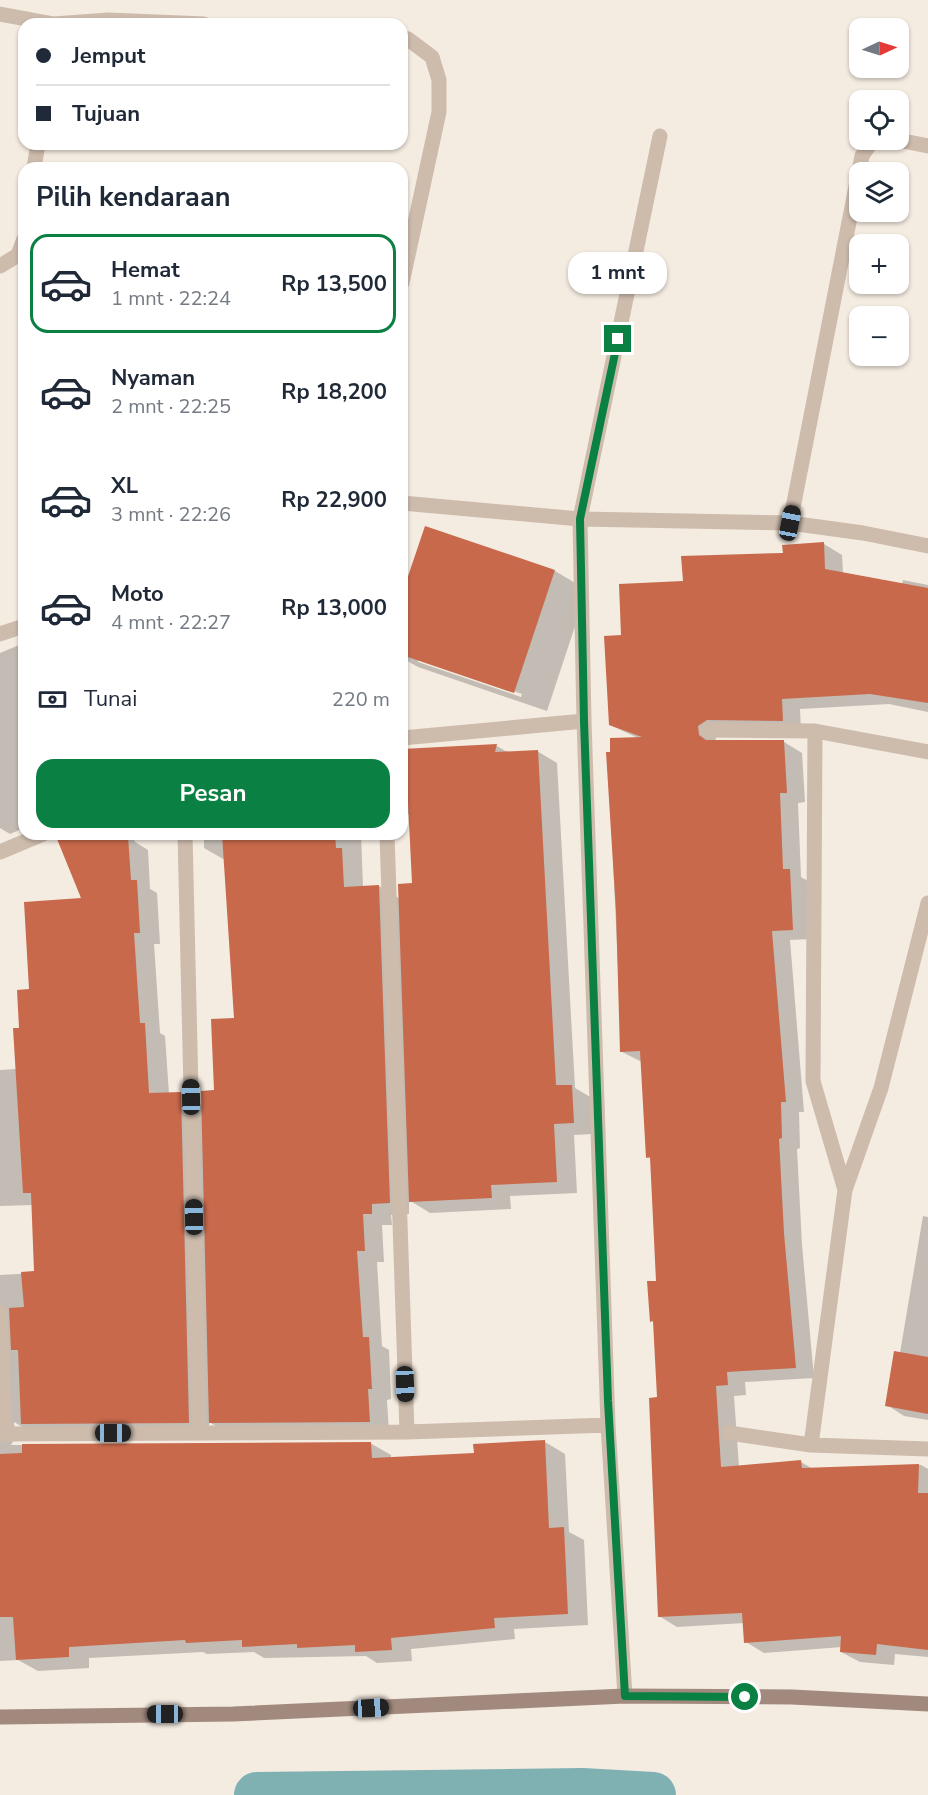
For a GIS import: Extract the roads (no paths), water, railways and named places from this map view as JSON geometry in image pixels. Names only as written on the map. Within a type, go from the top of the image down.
[{"type":"street","points":[[0,14],[22,18]]},
{"type":"street","points":[[408,39],[432,57],[439,80],[439,112],[408,255]]},
{"type":"street","points":[[625,1696],[609,1425],[584,721],[580,519],[660,136]]},
{"type":"street","points":[[909,142],[928,146]]},
{"type":"street","points":[[790,523],[862,156],[866,150]]},
{"type":"street","points":[[0,266],[18,255]]},
{"type":"street","points":[[408,504],[580,519],[790,523],[863,533],[928,546]]},
{"type":"street","points":[[0,634],[18,628]]},
{"type":"street","points":[[408,737],[584,721]]},
{"type":"street","points":[[707,730],[815,731],[928,752]]},
{"type":"street","points":[[815,731],[813,1081],[845,1190]]},
{"type":"street","points":[[0,852],[29,840]]},
{"type":"street","points":[[185,840],[199,1433]]},
{"type":"street","points":[[387,840],[407,1431]]},
{"type":"street","points":[[811,1445],[845,1190],[881,1088],[928,903]]},
{"type":"street","points":[[0,1312],[3,1434],[407,1431],[609,1425]]},
{"type":"street","points":[[729,1433],[811,1445],[928,1449]]},
{"type":"street","points":[[0,1717],[233,1714],[625,1696],[792,1697],[928,1704]]},
{"type":"waterway","points":[[257,1795],[582,1791],[653,1795]]}]
